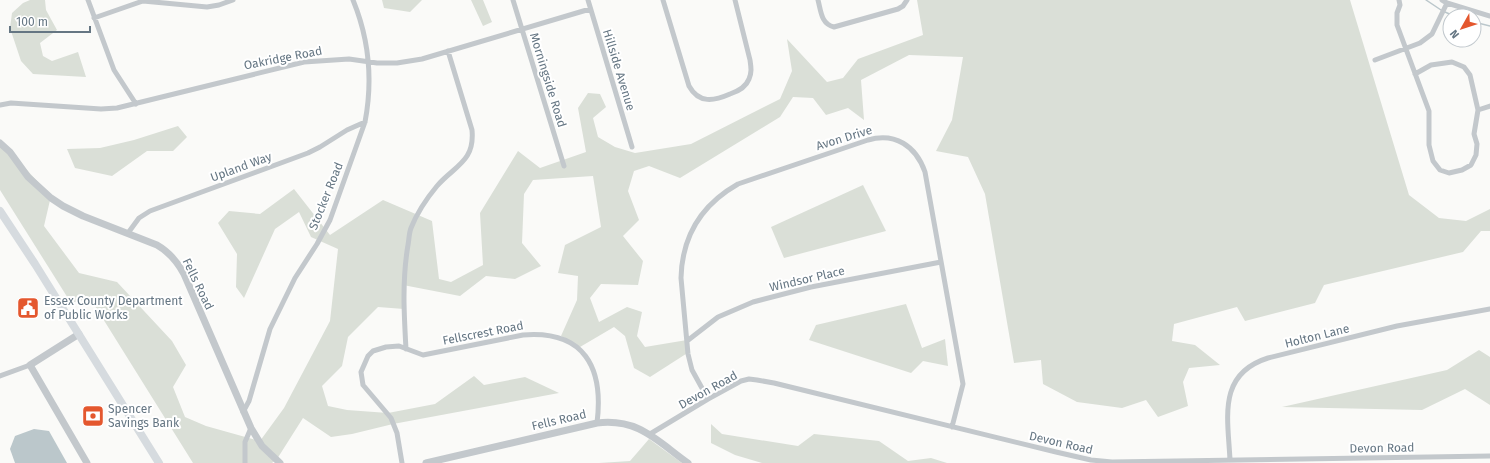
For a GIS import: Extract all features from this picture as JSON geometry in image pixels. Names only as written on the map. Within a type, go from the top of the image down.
[{"type":"main road","points":[[0,211],[36,264],[159,463]]},
{"type":"street","points":[[88,0],[114,70],[136,104]]},
{"type":"street","points":[[94,18],[142,1],[207,7],[233,0]]},
{"type":"street","name":"Stocker Road","points":[[243,412],[249,401],[270,329],[294,278],[317,244],[330,220],[365,122],[370,72],[364,30],[353,0]]},
{"type":"street","name":"Morningside Road","points":[[512,0],[564,166]]},
{"type":"street","name":"Hillside Avenue","points":[[588,0],[632,147]]},
{"type":"street","points":[[663,0],[689,86],[697,96],[709,100],[717,100],[740,90],[750,77],[752,68],[735,0]]},
{"type":"street","points":[[818,0],[823,20],[828,25],[834,27],[898,9],[903,6],[907,0]]},
{"type":"street","points":[[1399,0],[1400,5],[1397,13],[1397,26],[1407,49],[1415,74],[1429,111],[1429,145],[1433,161],[1440,170],[1448,173],[1462,170],[1471,165],[1476,155],[1477,144],[1474,134],[1478,110],[1470,75],[1458,63],[1452,62],[1431,64],[1415,74]]},
{"type":"street","points":[[1375,60],[1407,49],[1420,43],[1432,34],[1445,2],[1490,16]]},
{"type":"street","name":"Oakridge Road","points":[[0,105],[11,103],[101,109],[117,108],[304,62],[343,59],[368,62],[403,63],[590,9]]},
{"type":"street","points":[[406,349],[404,267],[410,229],[419,212],[436,187],[457,169],[466,158],[470,150],[472,140],[472,130],[448,51]]},
{"type":"street","points":[[1478,110],[1490,106]]},
{"type":"street","name":"Upland Way","points":[[128,233],[139,218],[150,211],[320,148],[347,130],[365,122]]},
{"type":"street","name":"Avon Drive","points":[[708,399],[692,370],[688,354],[681,278],[683,257],[691,232],[705,210],[720,196],[738,184],[868,140],[881,138],[899,141],[911,148],[920,159],[925,172],[963,384],[952,427]]},
{"type":"street","name":"Fells Road","points":[[0,143],[10,152],[28,177],[57,202],[76,213],[157,245],[171,255],[178,264],[250,428],[266,450],[280,463]]},
{"type":"street","name":"Windsor Place","points":[[687,341],[718,317],[753,302],[811,287],[941,262]]},
{"type":"street","name":"Holton Lane","points":[[1230,460],[1228,425],[1230,394],[1237,378],[1250,365],[1268,358],[1377,331],[1490,310]]},
{"type":"street","points":[[0,376],[30,365],[79,334]]},
{"type":"street","name":"Fellscrest Road","points":[[402,463],[397,433],[390,418],[364,385],[361,372],[368,356],[373,351],[386,347],[399,346],[423,355],[523,334],[550,335],[567,341],[581,350],[593,368],[596,379],[598,400],[597,423]]},
{"type":"street","points":[[30,365],[88,463]]},
{"type":"street","name":"Devon Road","points":[[650,434],[708,399],[749,379],[1091,460],[1112,462],[1490,456]]},
{"type":"street","name":"Fells Road","points":[[426,463],[597,423],[609,422],[624,423],[639,428],[650,434],[688,463]]},
{"type":"street","points":[[245,463],[245,442],[250,428]]},
{"type":"shaded area","points":[[30,0],[45,0],[46,10],[57,30],[40,43],[43,56],[52,61],[78,52],[86,77],[33,74],[21,61],[10,28],[12,13],[23,3]]},
{"type":"shaded area","points":[[382,0],[422,0],[410,12],[384,8]]},
{"type":"shaded area","points":[[471,0],[483,0],[492,22],[483,26]]},
{"type":"shaded area","points":[[917,0],[1350,0],[1409,195],[1439,218],[1466,221],[1490,209],[1490,231],[1481,231],[1463,252],[1324,285],[1315,303],[1245,321],[1237,307],[1174,324],[1172,341],[1195,345],[1220,365],[1189,368],[1183,382],[1188,406],[1158,417],[1146,400],[1122,408],[1077,402],[1043,384],[1041,360],[1014,363],[985,194],[968,157],[936,151],[952,120],[963,57],[909,55],[861,80],[864,120],[848,108],[826,115],[813,98],[793,97],[780,117],[680,178],[649,166],[634,171],[628,191],[639,220],[623,236],[643,261],[638,285],[601,284],[590,298],[599,322],[627,307],[642,312],[637,336],[645,347],[687,340],[689,352],[650,377],[634,368],[625,336],[614,327],[580,347],[561,336],[577,300],[578,276],[558,273],[565,245],[601,227],[593,176],[533,180],[524,194],[522,243],[541,266],[515,279],[486,276],[460,296],[403,285],[404,309],[378,307],[348,337],[342,366],[322,386],[328,406],[347,410],[388,413],[435,404],[474,376],[484,385],[525,377],[559,393],[331,437],[303,418],[277,459],[272,463],[193,463],[90,298],[71,303],[0,190],[0,141],[51,196],[44,226],[79,273],[117,282],[172,341],[186,365],[173,387],[185,417],[206,426],[260,441],[284,408],[330,321],[338,249],[311,237],[299,212],[275,229],[244,298],[236,287],[237,254],[218,223],[229,211],[260,214],[294,189],[330,235],[383,200],[432,221],[439,279],[451,282],[483,265],[480,213],[518,151],[540,168],[586,152],[578,108],[588,93],[600,94],[606,107],[593,118],[598,137],[615,147],[635,153],[691,144],[780,99],[792,71],[787,39],[827,82],[843,78],[858,59],[923,35]]},
{"type":"shaded area","points":[[178,126],[187,137],[173,151],[147,151],[112,176],[75,168],[67,149],[100,148],[134,140]]},
{"type":"shaded area","points":[[863,185],[886,231],[784,258],[771,227]]},
{"type":"shaded area","points":[[906,304],[922,348],[945,339],[948,366],[923,361],[911,373],[809,340],[816,325]]},
{"type":"shaded area","points":[[1479,350],[1490,357],[1490,405],[1465,389],[1422,410],[1282,407],[1447,370]]},
{"type":"shaded area","points":[[711,424],[722,434],[798,446],[814,434],[879,441],[908,461],[931,458],[947,463],[762,463],[735,455],[711,443]]},
{"type":"shaded area","points":[[34,429],[49,431],[67,463],[15,463],[10,449],[15,436]]},
{"type":"shaded area","points":[[649,439],[682,463],[599,463],[630,461]]},
{"type":"waterway","points":[[1426,0],[1441,10]]},
{"type":"waterway","points":[[1482,24],[1490,26]]},
{"type":"place","name":"Essex County Department of Public Works","points":[[28,308]]},
{"type":"place","name":"Spencer Savings Bank","points":[[93,416]]}]
